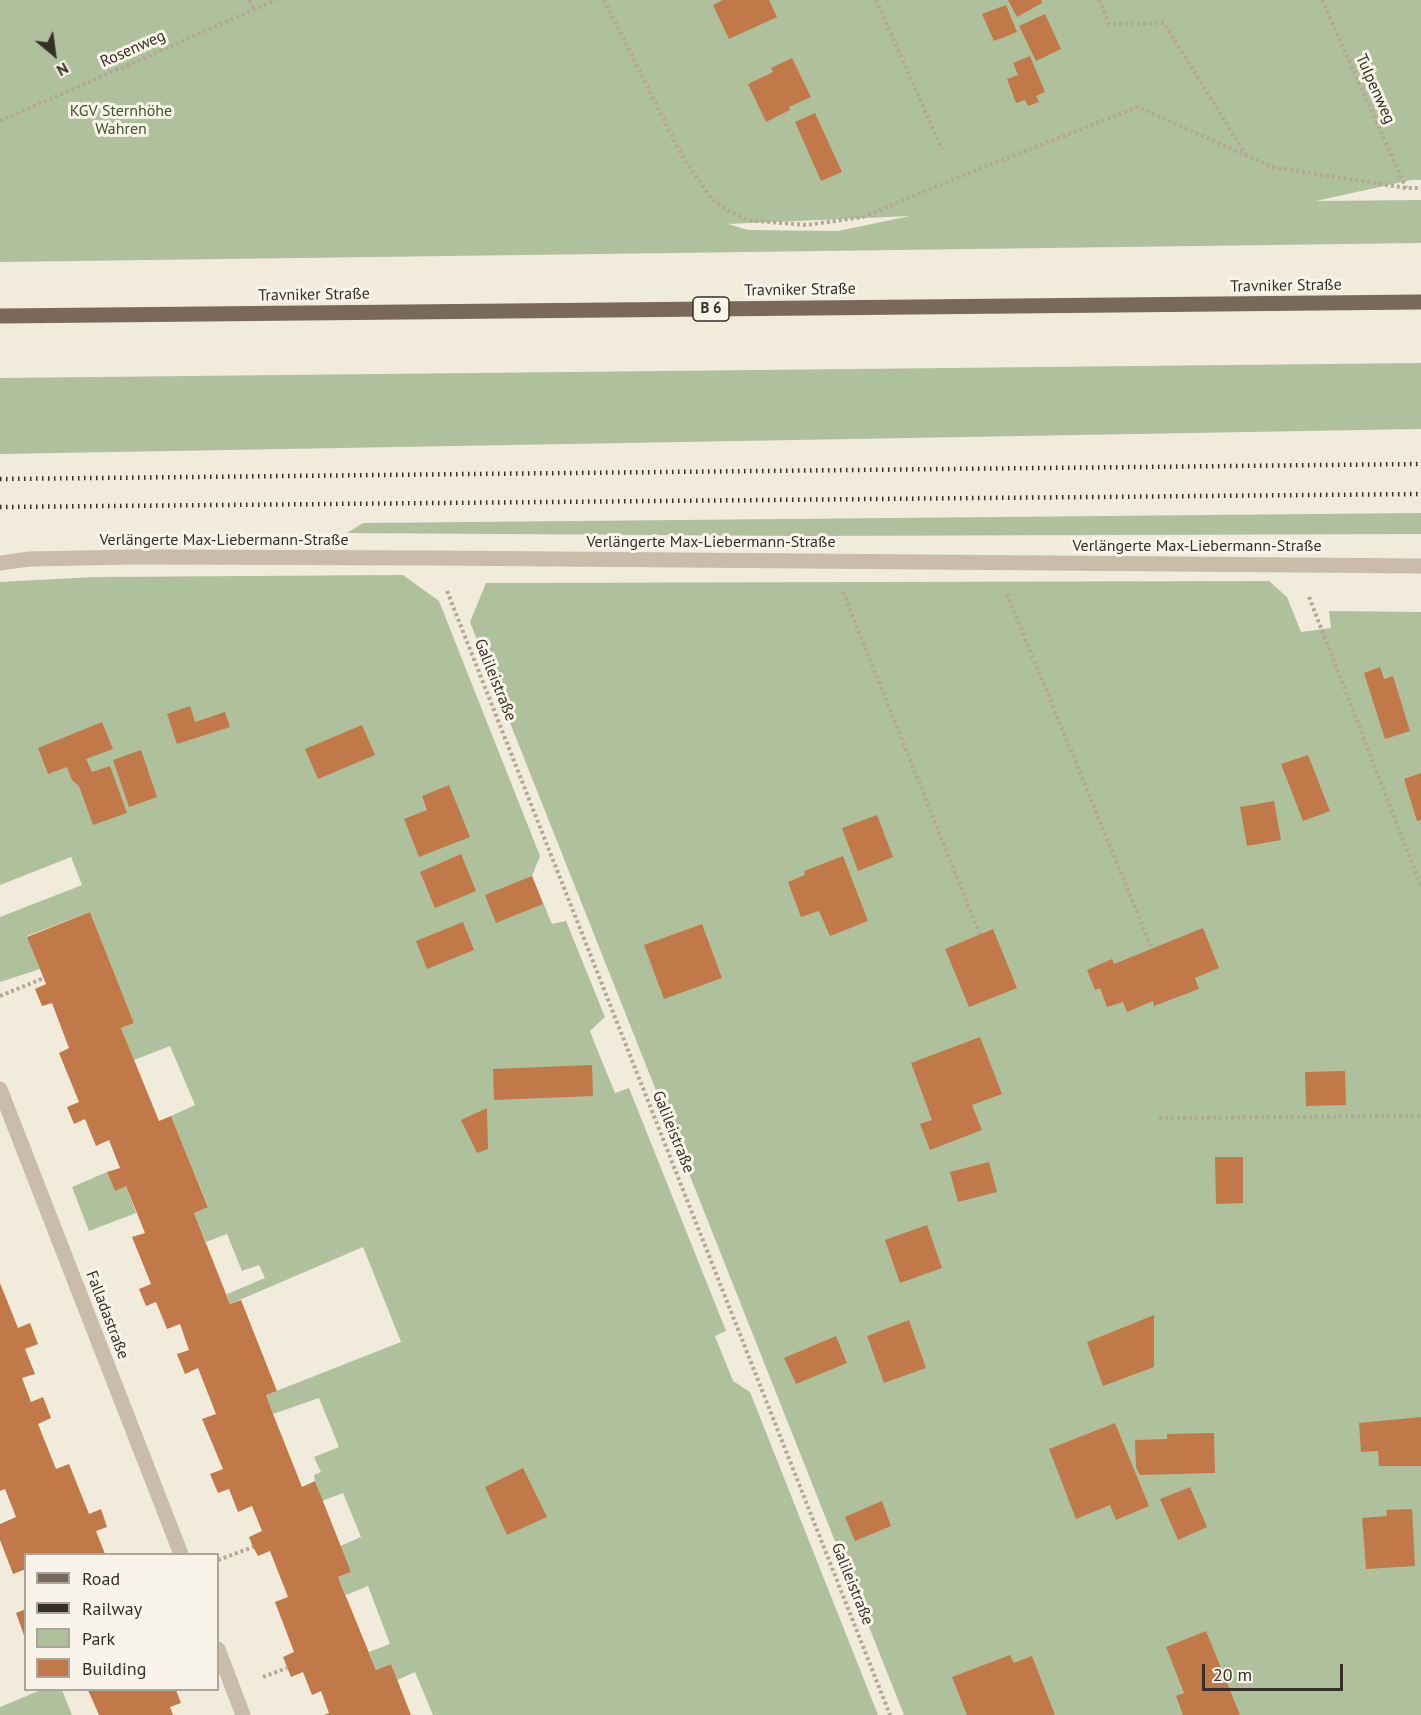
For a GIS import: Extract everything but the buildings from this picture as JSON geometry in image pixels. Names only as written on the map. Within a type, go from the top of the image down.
[{"type":"main road","name":"Travniker Straße","points":[[0,316],[1421,302]]},
{"type":"street","name":"Verlängerte Max-Liebermann-Straße","points":[[0,563],[29,559],[137,557],[1421,566]]},
{"type":"street","name":"Falladastraße","points":[[0,1089],[181,1553]]},
{"type":"street","points":[[219,1651],[243,1715]]},
{"type":"path","points":[[249,0],[254,9]]},
{"type":"path","name":"Rosenweg","points":[[0,121],[276,0]]},
{"type":"path","points":[[604,0],[682,156],[711,198],[727,210],[747,220],[807,225],[863,217],[1138,107],[1272,167],[1406,188],[1421,187]]},
{"type":"path","points":[[876,0],[942,148]]},
{"type":"path","points":[[1099,0],[1109,24],[1164,23],[1246,155]]},
{"type":"path","name":"Tulpenweg","points":[[1322,0],[1406,188]]},
{"type":"path","name":"Galileistraße","points":[[434,558],[890,1715]]},
{"type":"path","points":[[831,561],[980,935]]},
{"type":"path","points":[[995,562],[1152,949]]},
{"type":"path","points":[[1301,565],[1311,605],[1421,886]]},
{"type":"path","points":[[0,996],[44,978]]},
{"type":"path","points":[[1159,1118],[1421,1116]]},
{"type":"path","points":[[219,1560],[254,1547]]},
{"type":"path","points":[[258,1679],[287,1668]]},
{"type":"green space","name":"KGV Sternhöhe Wahren","points":[[0,0],[1421,0],[1421,180],[1411,180],[1316,201],[1421,200],[1421,243],[0,262]],"holes":[[[910,216],[838,231],[748,230],[728,224]]]},
{"type":"green space","points":[[1421,363],[1421,429],[0,454],[0,378]]},
{"type":"green space","points":[[1421,513],[1421,534],[802,536],[347,533],[363,523]]},
{"type":"green space","points":[[403,575],[439,601],[540,856],[532,876],[552,924],[566,921],[605,1017],[590,1031],[595,1044],[615,1093],[629,1088],[726,1331],[715,1336],[733,1381],[750,1392],[878,1715],[433,1715],[415,1672],[397,1680],[391,1664],[376,1670],[369,1652],[390,1644],[368,1586],[346,1595],[338,1577],[351,1572],[340,1546],[361,1537],[343,1493],[322,1501],[314,1475],[321,1472],[314,1457],[339,1447],[319,1398],[273,1414],[266,1395],[401,1342],[363,1247],[230,1304],[227,1294],[265,1278],[259,1265],[242,1271],[227,1234],[206,1242],[194,1213],[208,1206],[171,1116],[195,1105],[170,1046],[134,1060],[121,1028],[134,1023],[90,912],[27,936],[40,969],[0,982],[0,917],[82,885],[71,857],[0,885],[0,582],[94,577]]},
{"type":"green space","points":[[1269,581],[1287,597],[1301,632],[1331,628],[1329,611],[1421,612],[1421,1715],[904,1715],[470,622],[486,583]]},
{"type":"green space","points":[[107,1172],[115,1190],[126,1186],[136,1213],[89,1231],[72,1187]]},
{"type":"green space","points":[[39,1691],[62,1691],[72,1715],[0,1715],[0,1707]]},
{"type":"railway","points":[[0,479],[1421,464]]},
{"type":"railway","points":[[0,507],[1421,494]]}]
